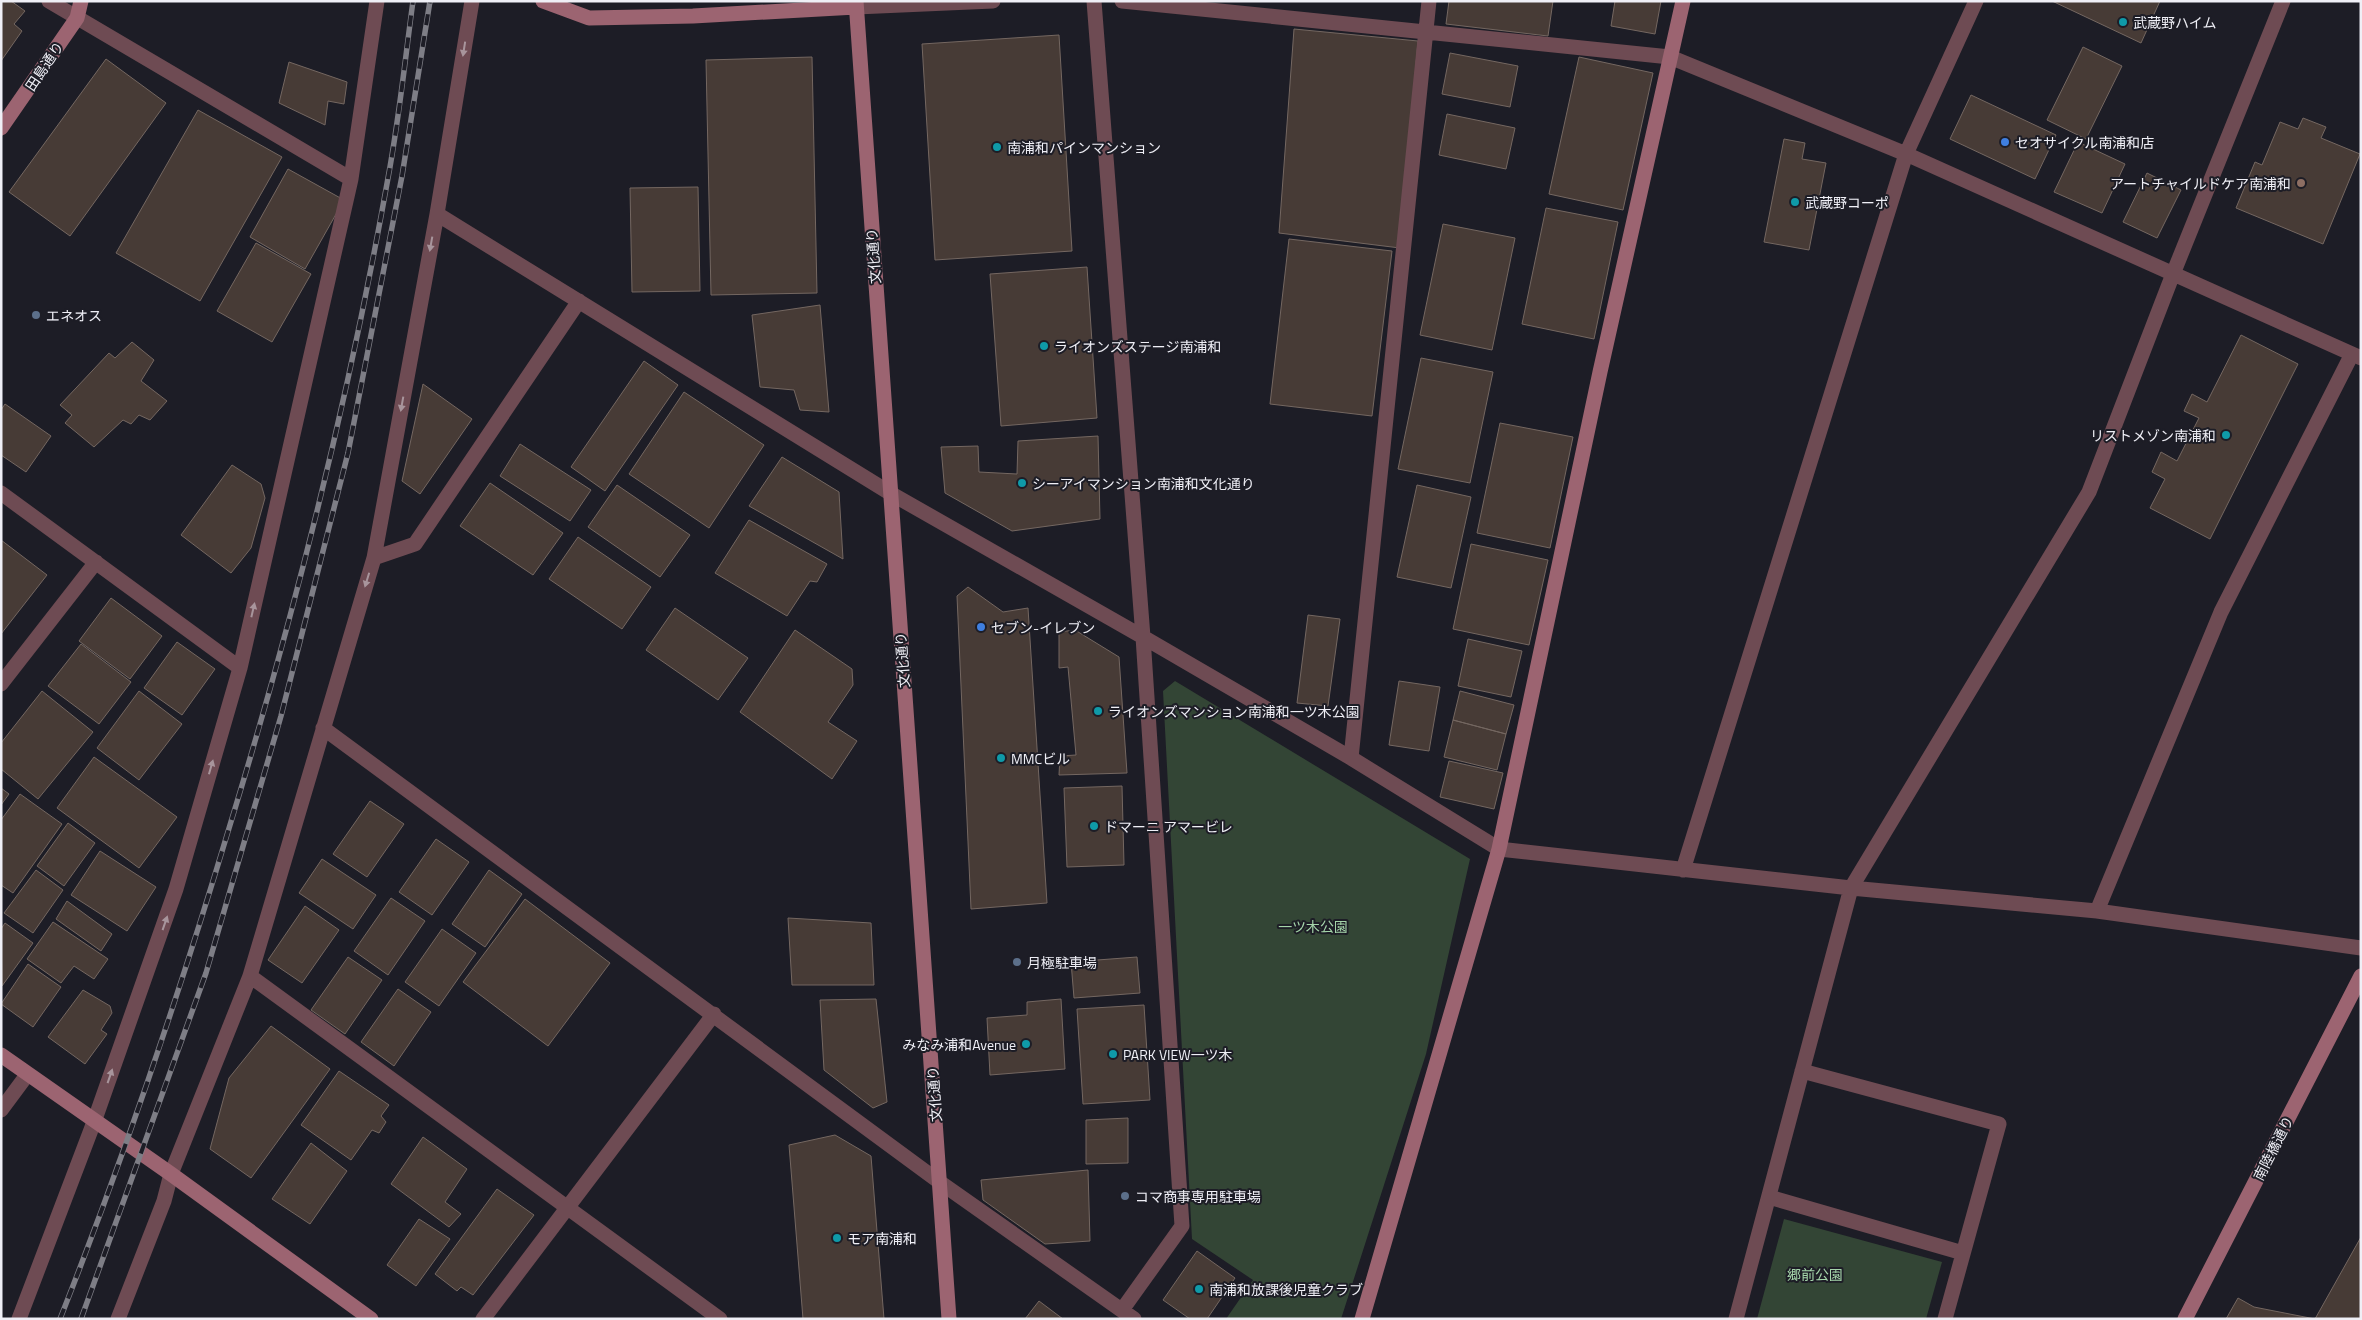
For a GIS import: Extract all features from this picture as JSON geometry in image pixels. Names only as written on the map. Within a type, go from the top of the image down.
[{"type":"street","points":[[49,1],[351,179]]},
{"type":"street","name":"田島通り","points":[[1,128],[77,18],[81,1]]},
{"type":"street","points":[[19,1319],[94,1122],[176,889],[240,668],[351,179],[377,1]]},
{"type":"street","points":[[118,1319],[164,1201],[171,1174],[250,976],[374,558],[437,214],[472,1]]},
{"type":"street","points":[[543,1],[588,18],[693,16],[856,4],[993,1]]},
{"type":"street","points":[[323,728],[941,1182],[1128,1315],[1182,1226],[1143,637],[1094,1]]},
{"type":"street","points":[[1122,1],[1670,57],[1906,154],[2356,356],[2221,612],[2097,911]]},
{"type":"street","points":[[1351,758],[1429,1]]},
{"type":"street","points":[[1362,1319],[1499,849],[1598,382],[1683,1]]},
{"type":"street","points":[[1683,870],[1906,154],[1976,1]]},
{"type":"street","points":[[1736,1319],[1851,888],[2089,492],[2173,274],[2283,1]]},
{"type":"street","name":"文化通り","points":[[856,4],[950,1319]]},
{"type":"street","points":[[437,214],[890,493],[1351,758],[1499,849],[1851,888],[2097,911],[2361,948]]},
{"type":"street","points":[[374,558],[414,544],[579,301]]},
{"type":"street","points":[[1,493],[240,668]]},
{"type":"street","points":[[1,684],[96,562]]},
{"type":"street","points":[[250,976],[720,1319]]},
{"type":"street","name":"南陸橋通り","points":[[2185,1319],[2361,976]]},
{"type":"street","points":[[482,1319],[714,1014]]},
{"type":"street","points":[[1,1055],[94,1122],[171,1174],[371,1319]]},
{"type":"street","points":[[1802,1071],[1999,1124],[1945,1319]]},
{"type":"street","points":[[1,1110],[27,1075]]},
{"type":"street","points":[[1769,1197],[1963,1253]]},
{"type":"green space","name":"一ツ木公園","points":[[1175,681],[1470,859],[1426,1054],[1341,1319],[1226,1319],[1253,1280],[1192,1239],[1163,691]]},
{"type":"green space","name":"郷前公園","points":[[1784,1219],[1942,1262],[1926,1319],[1757,1319]]},
{"type":"building","points":[[1,1],[11,1],[25,11],[14,24],[22,31],[1,61]]},
{"type":"building","points":[[1449,1],[1553,1],[1548,36],[1446,24]]},
{"type":"building","points":[[1615,1],[1661,1],[1655,34],[1611,26]]},
{"type":"building","name":"武蔵野ハイム","points":[[2052,1],[2160,1],[2141,43]]},
{"type":"building","points":[[1294,29],[1418,41],[1400,248],[1279,233]]},
{"type":"building","name":"南浦和パインマンション","points":[[1059,35],[1072,251],[935,260],[922,44]]},
{"type":"building","points":[[2083,47],[2122,66],[2086,139],[2047,120]]},
{"type":"building","points":[[1450,53],[1518,66],[1510,107],[1442,94]]},
{"type":"building","points":[[812,57],[817,293],[711,295],[706,60]]},
{"type":"building","points":[[1579,57],[1653,73],[1623,210],[1549,194]]},
{"type":"building","points":[[106,59],[166,103],[70,236],[9,192]]},
{"type":"building","points":[[289,62],[347,82],[344,104],[328,101],[325,125],[279,103]]},
{"type":"building","points":[[1971,95],[2056,135],[2035,179],[1950,139]]},
{"type":"building","points":[[198,110],[282,157],[200,301],[116,253]]},
{"type":"building","points":[[1447,114],[1515,128],[1506,169],[1439,155]]},
{"type":"building","points":[[2303,118],[2326,127],[2321,138],[2360,154],[2323,244],[2236,208],[2255,162],[2262,165],[2280,122],[2298,129]]},
{"type":"building","name":"武蔵野コーポ","points":[[1784,139],[1805,143],[1802,159],[1826,163],[1809,250],[1764,242]]},
{"type":"building","points":[[2078,142],[2125,164],[2102,213],[2054,192]]},
{"type":"building","points":[[288,169],[344,200],[305,269],[250,237]]},
{"type":"building","points":[[2147,173],[2181,190],[2157,238],[2123,222]]},
{"type":"building","points":[[698,187],[700,291],[632,292],[630,188]]},
{"type":"building","points":[[1546,208],[1618,222],[1594,339],[1522,324]]},
{"type":"building","points":[[1443,224],[1515,238],[1492,350],[1420,335]]},
{"type":"building","points":[[1289,239],[1392,251],[1372,416],[1270,404]]},
{"type":"building","points":[[256,243],[311,274],[272,342],[217,311]]},
{"type":"building","name":"ライオンズステージ南浦和","points":[[1087,267],[1097,418],[1001,426],[990,274]]},
{"type":"building","points":[[820,305],[829,412],[800,410],[794,390],[760,387],[752,315]]},
{"type":"building","name":"リストメゾン南浦和","points":[[2241,335],[2298,364],[2210,539],[2150,508],[2165,479],[2152,472],[2161,452],[2177,461],[2199,418],[2184,411],[2192,394],[2207,402]]},
{"type":"building","points":[[132,342],[154,360],[141,381],[167,401],[150,420],[139,415],[131,424],[123,420],[94,447],[65,423],[72,415],[60,405],[109,353],[115,358]]},
{"type":"building","points":[[1421,358],[1493,372],[1470,483],[1398,469]]},
{"type":"building","points":[[644,361],[678,385],[605,491],[571,467]]},
{"type":"building","points":[[423,384],[472,419],[420,494],[402,481]]},
{"type":"building","points":[[684,392],[764,445],[709,528],[629,474]]},
{"type":"building","points":[[5,404],[51,436],[26,472],[1,455],[1,410]]},
{"type":"building","points":[[1500,423],[1573,437],[1550,548],[1477,533]]},
{"type":"building","name":"シーアイマンション南浦和文化通り","points":[[1098,436],[1100,519],[1012,531],[945,493],[941,447],[978,446],[979,472],[1017,474],[1018,441]]},
{"type":"building","points":[[520,444],[591,490],[570,521],[500,476]]},
{"type":"building","points":[[782,457],[839,492],[843,559],[749,506]]},
{"type":"building","points":[[232,465],[261,484],[265,498],[251,548],[231,573],[181,535]]},
{"type":"building","points":[[490,483],[563,533],[533,575],[460,526]]},
{"type":"building","points":[[617,485],[690,535],[660,577],[588,527]]},
{"type":"building","points":[[1417,485],[1471,497],[1451,588],[1397,577]]},
{"type":"building","points":[[749,520],[827,564],[817,582],[810,581],[787,616],[715,573]]},
{"type":"building","points":[[578,537],[651,587],[622,629],[549,579]]},
{"type":"building","points":[[1,540],[47,575],[1,634]]},
{"type":"building","points":[[1471,544],[1548,560],[1529,645],[1453,629]]},
{"type":"building","name":"MMCビル","points":[[968,587],[1003,612],[1028,608],[1047,903],[971,909],[957,596]]},
{"type":"building","points":[[111,598],[162,636],[130,679],[79,641]]},
{"type":"building","points":[[675,608],[748,658],[718,700],[646,650]]},
{"type":"building","points":[[1308,615],[1340,619],[1328,706],[1297,703]]},
{"type":"building","points":[[795,630],[852,669],[853,685],[828,722],[857,741],[832,779],[740,712]]},
{"type":"building","name":"ライオンズマンション南浦和一ツ木公園","points":[[1075,630],[1119,657],[1127,773],[1059,775],[1060,756],[1076,755],[1068,667],[1059,668],[1059,632]]},
{"type":"building","points":[[1468,639],[1522,651],[1511,697],[1458,686]]},
{"type":"building","points":[[177,642],[215,669],[182,715],[144,688]]},
{"type":"building","points":[[81,644],[131,682],[99,724],[48,686]]},
{"type":"building","points":[[1399,681],[1440,687],[1429,751],[1389,745]]},
{"type":"building","points":[[42,691],[93,732],[38,799],[1,769],[1,743]]},
{"type":"building","points":[[139,691],[182,724],[139,780],[97,748]]},
{"type":"building","points":[[1460,691],[1514,705],[1506,734],[1453,720]]},
{"type":"building","points":[[1453,720],[1506,734],[1497,770],[1444,757]]},
{"type":"building","points":[[94,757],[177,817],[139,868],[57,808]]},
{"type":"building","points":[[1449,761],[1503,773],[1494,809],[1440,797]]},
{"type":"building","name":"ドマーニ アマービレ","points":[[1122,786],[1124,865],[1067,867],[1064,788]]},
{"type":"building","points":[[1,788],[9,794],[1,805]]},
{"type":"building","points":[[20,794],[62,824],[13,893],[1,885],[1,820]]},
{"type":"building","points":[[370,801],[404,824],[367,877],[333,854]]},
{"type":"building","points":[[68,823],[95,843],[64,886],[37,866]]},
{"type":"building","points":[[436,839],[469,862],[432,915],[399,892]]},
{"type":"building","points":[[100,851],[156,887],[127,931],[71,895]]},
{"type":"building","points":[[322,859],[376,895],[353,929],[299,893]]},
{"type":"building","points":[[36,870],[63,890],[33,933],[4,913]]},
{"type":"building","points":[[489,870],[522,894],[485,947],[452,924]]},
{"type":"building","points":[[391,898],[425,921],[388,975],[354,951]]},
{"type":"building","points":[[525,899],[610,963],[548,1046],[463,982]]},
{"type":"building","points":[[67,901],[112,934],[101,951],[56,919]]},
{"type":"building","points":[[305,906],[339,930],[302,983],[268,960]]},
{"type":"building","points":[[788,918],[871,923],[874,985],[792,985]]},
{"type":"building","points":[[53,922],[108,959],[94,979],[74,966],[61,983],[27,959]]},
{"type":"building","points":[[5,923],[33,943],[2,986],[1,929]]},
{"type":"building","points":[[442,929],[476,953],[439,1006],[405,982]]},
{"type":"building","points":[[348,957],[382,980],[345,1034],[311,1010]]},
{"type":"building","points":[[1137,957],[1140,993],[1074,998],[1071,962]]},
{"type":"building","points":[[28,964],[61,987],[33,1027],[1,1004]]},
{"type":"building","points":[[398,989],[431,1012],[394,1066],[361,1042]]},
{"type":"building","points":[[83,990],[110,1006],[112,1013],[101,1030],[107,1034],[85,1064],[48,1037]]},
{"type":"building","points":[[876,999],[887,1102],[873,1108],[824,1070],[820,1000]]},
{"type":"building","name":"みなみ浦和Avenue","points":[[1061,999],[1065,1069],[990,1075],[987,1018],[1027,1015],[1027,1002]]},
{"type":"building","name":"PARK VIEW一ツ木","points":[[1144,1005],[1150,1100],[1083,1104],[1077,1009]]},
{"type":"building","points":[[271,1026],[330,1069],[251,1178],[210,1149],[229,1078]]},
{"type":"building","points":[[339,1071],[389,1105],[381,1116],[386,1122],[379,1133],[372,1130],[351,1160],[301,1125]]},
{"type":"building","points":[[1128,1118],[1128,1163],[1086,1164],[1086,1120]]},
{"type":"building","name":"モア南浦和","points":[[835,1135],[871,1156],[884,1319],[803,1319],[789,1145]]},
{"type":"building","points":[[423,1137],[467,1169],[445,1202],[461,1214],[449,1227],[391,1184]]},
{"type":"building","points":[[311,1143],[347,1171],[310,1224],[272,1199]]},
{"type":"building","points":[[1088,1170],[1090,1241],[1045,1244],[983,1200],[981,1180]]},
{"type":"building","points":[[497,1189],[534,1215],[473,1295],[461,1287],[457,1291],[435,1274]]},
{"type":"building","points":[[419,1219],[450,1239],[416,1286],[387,1265]]},
{"type":"building","points":[[2361,1237],[2361,1319],[2315,1319]]},
{"type":"building","name":"南浦和放課後児童クラブ","points":[[1197,1251],[1235,1278],[1207,1319],[1190,1319],[1163,1300]]},
{"type":"building","points":[[2238,1298],[2254,1307],[2315,1319],[2226,1319]]},
{"type":"building","points":[[1039,1301],[1063,1319],[1025,1319]]},
{"type":"railway","points":[[60,1319],[129,1136],[150,1074],[211,888],[277,665],[319,504],[373,260],[395,134],[413,1]]},
{"type":"railway","points":[[81,1319],[206,973],[281,716],[348,453],[402,176],[430,1]]},
{"type":"place","name":"武蔵野ハイム","points":[[2123,22]]},
{"type":"place","name":"セオサイクル南浦和店","points":[[2005,142]]},
{"type":"place","name":"南浦和パインマンション","points":[[997,147]]},
{"type":"place","name":"アートチャイルドケア南浦和","points":[[2301,183]]},
{"type":"place","name":"武蔵野コーポ","points":[[1795,202]]},
{"type":"place","name":"エネオス","points":[[36,315]]},
{"type":"place","name":"ライオンズステージ南浦和","points":[[1044,346]]},
{"type":"place","name":"リストメゾン南浦和","points":[[2226,435]]},
{"type":"place","name":"シーアイマンション南浦和文化通り","points":[[1022,483]]},
{"type":"place","name":"セブン-イレブン","points":[[981,627]]},
{"type":"place","name":"ライオンズマンション南浦和一ツ木公園","points":[[1098,711]]},
{"type":"place","name":"MMCビル","points":[[1001,758]]},
{"type":"place","name":"ドマーニ アマービレ","points":[[1094,826]]},
{"type":"place","name":"月極駐車場","points":[[1017,962]]},
{"type":"place","name":"みなみ浦和Avenue","points":[[1026,1044]]},
{"type":"place","name":"PARK VIEW一ツ木","points":[[1113,1054]]},
{"type":"place","name":"コマ商事専用駐車場","points":[[1125,1196]]},
{"type":"place","name":"モア南浦和","points":[[837,1238]]},
{"type":"place","name":"南浦和放課後児童クラブ","points":[[1199,1289]]}]
